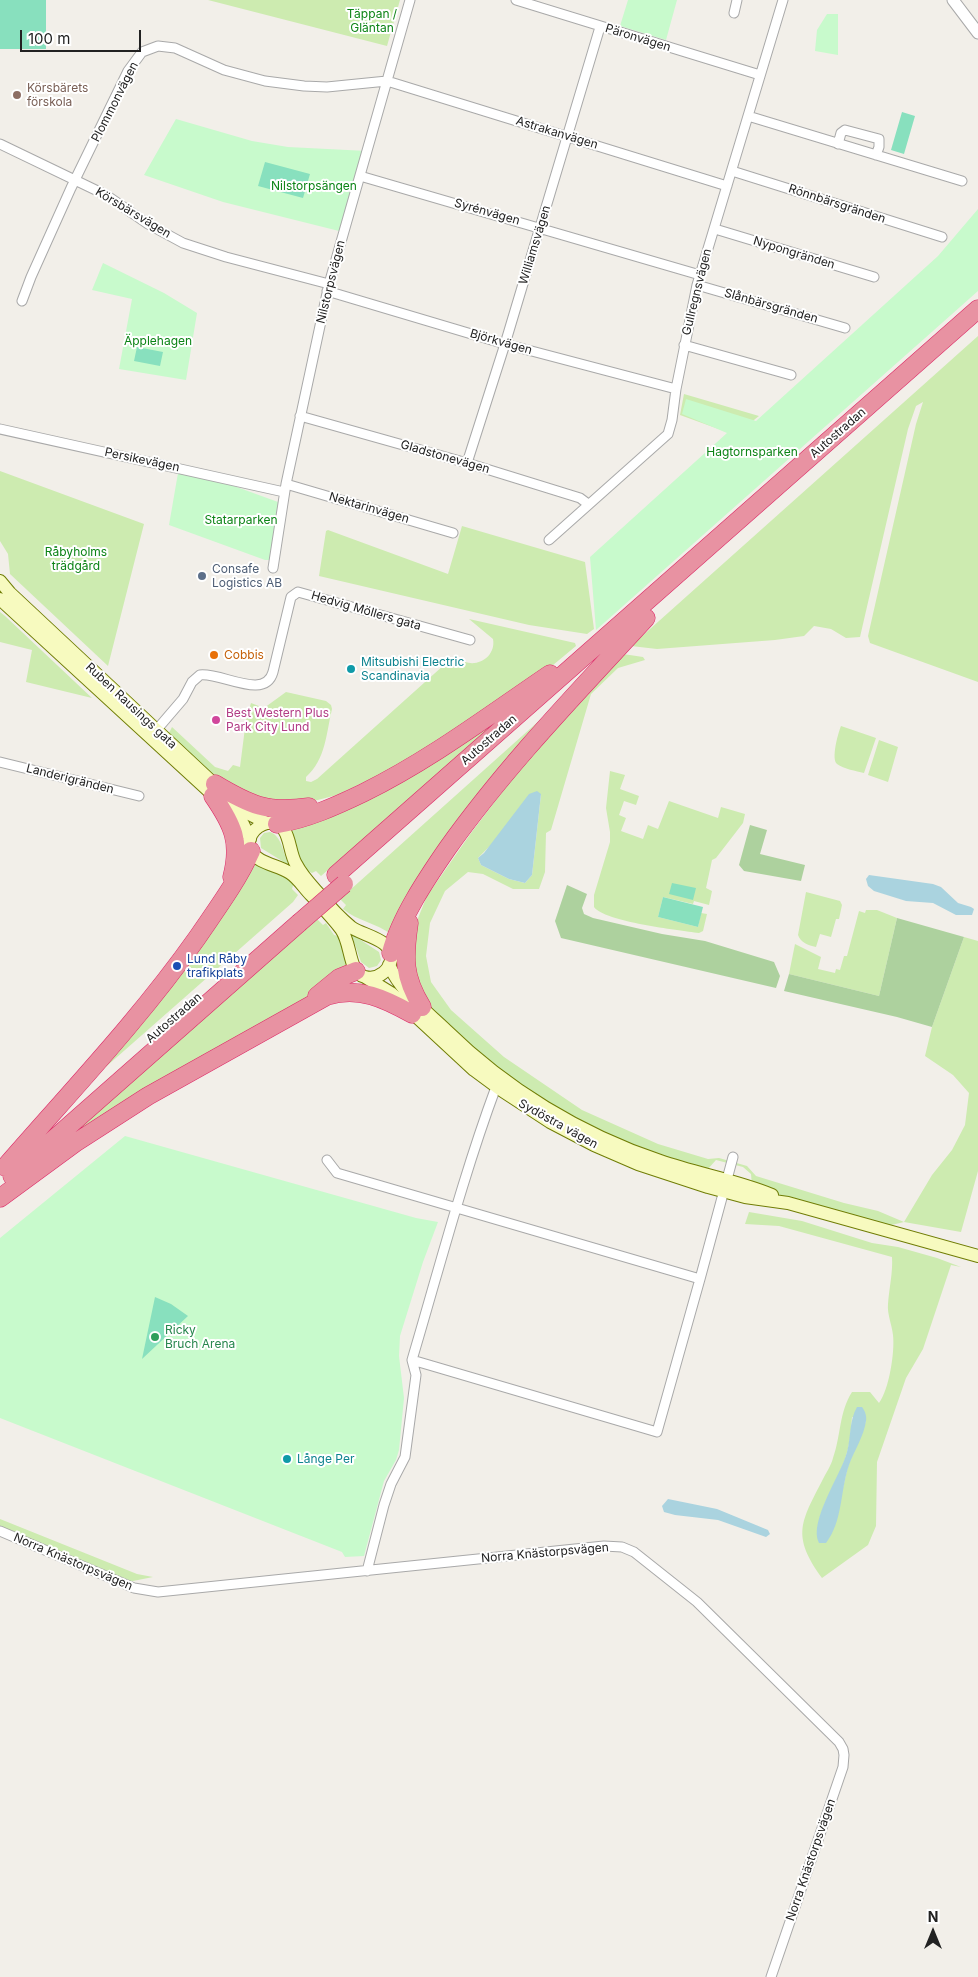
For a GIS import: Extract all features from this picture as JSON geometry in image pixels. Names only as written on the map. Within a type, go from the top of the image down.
[{"type":"highway","name":"Autostradan","points":[[340,880],[610,633],[978,309]]},
{"type":"highway","name":"Autostradan","points":[[2,1169],[646,618],[978,325]]},
{"type":"highway","points":[[390,959],[412,905],[432,872],[472,815],[506,772],[646,618]]},
{"type":"highway","points":[[272,823],[307,816],[355,797],[432,756],[610,633]]},
{"type":"highway","points":[[214,790],[252,804],[277,810],[311,807],[355,797]]},
{"type":"highway","points":[[214,790],[229,821],[236,843],[234,867],[226,894]]},
{"type":"highway","points":[[2,1169],[139,1015],[177,966],[243,869],[250,845]]},
{"type":"highway","points":[[412,905],[406,948],[406,970],[417,1011]]},
{"type":"highway","name":"Autostradan","points":[[0,1187],[295,918]]},
{"type":"highway","points":[[299,1010],[339,978],[361,974]]},
{"type":"highway","points":[[0,1198],[113,1117],[181,1076],[327,996],[352,992],[381,998],[417,1011]]},
{"type":"main road","name":"Ruben Rausings gata","points":[[0,581],[153,734]]},
{"type":"main road","name":"Ruben Rausings gata","points":[[0,599],[214,790],[238,818],[250,845]]},
{"type":"main road","name":"Ruben Rausings gata","points":[[214,790],[244,811],[272,823]]},
{"type":"main road","points":[[272,823],[286,832],[291,855],[296,866],[331,908],[352,928],[384,944],[390,959],[380,975],[361,974],[352,962],[349,944],[339,927],[291,874],[258,859],[250,845],[256,828],[272,823]]},
{"type":"main road","name":"Sydöstra vägen","points":[[390,959],[400,985],[417,1011],[474,1070],[496,1086],[550,1122],[594,1145],[638,1164],[726,1186]]},
{"type":"main road","name":"Sydöstra vägen","points":[[361,974],[417,1011],[508,1083],[555,1113],[632,1151],[684,1169],[726,1186],[746,1197],[788,1203],[978,1256]]},
{"type":"street","name":"Nilstorpsvägen","points":[[273,568],[285,488],[328,287],[410,0]]},
{"type":"street","name":"Päronvägen","points":[[516,0],[760,75]]},
{"type":"street","points":[[734,13],[736,0]]},
{"type":"street","name":"Gullregnsvägen","points":[[549,540],[668,434],[697,285],[783,0]]},
{"type":"street","points":[[952,0],[978,33]]},
{"type":"street","name":"Williamsvägen","points":[[467,463],[505,344],[600,27]]},
{"type":"street","name":"Plommonvägen","points":[[22,302],[30,277],[75,180],[132,65],[142,52],[152,47],[165,45],[224,70],[265,81],[304,86],[327,87],[387,81]]},
{"type":"street","name":"Astrakanvägen","points":[[387,81],[727,186]]},
{"type":"street","points":[[748,116],[962,182]]},
{"type":"street","points":[[838,144],[841,133],[846,130],[879,139],[876,155]]},
{"type":"street","name":"Körsbärsvägen","points":[[0,144],[106,195],[148,224],[183,243],[328,287]]},
{"type":"street","name":"Rönnbärsgränden","points":[[732,171],[942,237]]},
{"type":"street","name":"Syrénvägen","points":[[360,176],[700,275]]},
{"type":"street","name":"Nypongränden","points":[[714,229],[874,277]]},
{"type":"street","name":"Slånbärsgränden","points":[[697,285],[845,328]]},
{"type":"street","name":"Björkvägen","points":[[328,287],[505,344],[676,389]]},
{"type":"street","points":[[684,345],[791,374]]},
{"type":"street","name":"Gladstonevägen","points":[[300,416],[467,463],[580,498],[588,504]]},
{"type":"street","name":"Persikevägen","points":[[0,429],[285,488]]},
{"type":"street","name":"Nektarinvägen","points":[[285,488],[453,533]]},
{"type":"street","name":"Hedvig Möllers gata","points":[[153,734],[183,699],[192,682],[200,675],[211,675],[256,686],[269,682],[291,598],[298,592],[470,640]]},
{"type":"street","name":"Landerigränden","points":[[0,762],[139,796]]},
{"type":"street","points":[[367,1571],[391,1484],[405,1457],[416,1375],[412,1360],[475,1145],[496,1086]]},
{"type":"street","points":[[412,1360],[657,1432],[733,1157]]},
{"type":"street","points":[[327,1160],[337,1173],[700,1279]]},
{"type":"street","name":"Norra Knästorpsvägen","points":[[0,1531],[134,1588],[149,1591],[176,1591],[604,1546],[628,1548],[697,1602],[839,1742],[843,1749],[843,1768],[771,1977]]},
{"type":"green space","points":[[0,0],[46,0],[46,49],[0,49]]},
{"type":"green space","name":"Täppan / Gläntan","points":[[208,0],[400,0],[387,46]]},
{"type":"green space","points":[[628,0],[677,0],[666,40],[620,26]]},
{"type":"green space","points":[[827,14],[838,14],[838,55],[815,51],[817,30]]},
{"type":"green space","points":[[902,112],[915,116],[904,154],[891,150]]},
{"type":"green space","name":"Nilstorpsängen","points":[[176,119],[252,141],[288,147],[367,151],[343,232],[223,202],[144,175]]},
{"type":"green space","points":[[265,162],[310,174],[303,198],[258,186]]},
{"type":"green space","name":"Hagtornsparken","points":[[978,209],[978,291],[596,630],[590,557],[727,433],[682,414],[686,399],[756,421],[938,256]]},
{"type":"green space","name":"Äpplehagen","points":[[103,263],[164,293],[197,313],[186,380],[119,369],[132,299],[92,290]]},
{"type":"green space","points":[[978,336],[978,682],[870,643],[868,636],[916,424],[923,402],[916,406],[908,429],[860,637],[846,638],[831,629],[814,626],[804,636],[775,640],[657,649],[631,646]]},
{"type":"green space","points":[[137,347],[163,352],[160,366],[134,361]]},
{"type":"green space","points":[[684,394],[759,416],[735,435],[680,415]]},
{"type":"green space","name":"Råbyholms trädgård","points":[[0,471],[144,524],[108,666],[10,574],[8,554],[0,541]]},
{"type":"green space","name":"Statarparken","points":[[178,473],[223,482],[278,502],[270,560],[265,560],[169,525]]},
{"type":"green space","points":[[462,526],[585,562],[594,629],[587,634],[529,625],[319,576],[326,531],[328,530],[448,574]]},
{"type":"green space","points":[[0,612],[92,698],[26,682],[32,650],[0,642]]},
{"type":"green space","points":[[469,619],[575,643],[576,646],[541,675],[434,749],[337,795],[306,803],[266,804],[217,778],[169,733],[172,727],[215,767],[228,771],[233,765],[240,767],[246,720],[251,703],[264,708],[286,692],[326,701],[331,705],[332,709],[318,762],[306,777],[306,781],[311,782],[317,779],[454,656],[462,661],[476,663],[489,655],[492,650],[493,639]]},
{"type":"green space","points":[[623,654],[643,657],[645,660],[618,668],[591,694],[551,830],[546,833],[545,872],[539,889],[513,889],[483,874],[468,872],[445,891],[430,923],[426,956],[431,982],[451,1010],[504,1057],[582,1110],[658,1144],[708,1159],[719,1158],[747,1166],[756,1176],[844,1203],[878,1211],[904,1222],[887,1226],[781,1196],[752,1186],[751,1174],[743,1167],[716,1160],[707,1170],[633,1147],[568,1116],[500,1071],[433,1012],[411,974],[414,928],[427,896],[471,833],[531,754]],"holes":[[[541,794],[532,875],[525,883],[509,879],[481,865],[478,858]]]},
{"type":"green space","points":[[521,703],[321,876],[316,871],[312,873],[302,868],[289,827]]},
{"type":"green space","points":[[541,719],[543,722],[392,935],[343,909],[346,905],[340,899]]},
{"type":"green space","points":[[841,726],[876,738],[864,773],[850,770],[837,764],[835,761],[838,734]]},
{"type":"green space","points":[[879,740],[898,747],[888,782],[868,775]]},
{"type":"green space","points":[[610,771],[625,775],[620,789],[639,796],[636,805],[624,801],[619,815],[626,818],[621,831],[643,839],[648,825],[658,829],[669,801],[718,818],[721,807],[745,814],[743,823],[716,858],[712,860],[706,888],[712,891],[709,905],[694,901],[693,904],[663,897],[658,917],[698,927],[701,913],[707,914],[703,931],[699,933],[627,921],[612,917],[594,907],[594,895],[610,842],[606,808]]},
{"type":"green space","points":[[750,825],[767,830],[760,854],[805,865],[801,881],[744,871],[739,865]]},
{"type":"green space","points":[[270,832],[280,841],[287,864],[261,848],[260,838],[264,833]]},
{"type":"green space","points":[[252,861],[294,882],[292,889],[298,895],[293,902],[83,1087]]},
{"type":"green space","points":[[672,883],[696,888],[693,900],[669,894]]},
{"type":"green space","points":[[567,885],[587,894],[582,908],[584,914],[593,918],[662,934],[705,941],[774,962],[780,976],[776,988],[561,938],[555,921]]},
{"type":"green space","points":[[806,892],[840,901],[842,905],[839,919],[836,919],[831,937],[820,934],[816,947],[803,942],[798,935]]},
{"type":"green space","points":[[663,897],[703,907],[698,927],[658,917]]},
{"type":"green space","points":[[866,910],[877,910],[897,918],[879,996],[789,974],[795,944],[821,957],[818,969],[835,973],[836,969],[840,970],[844,956],[847,956],[859,911],[865,913]]},
{"type":"green space","points":[[316,918],[323,925],[326,923],[334,935],[341,937],[349,968],[311,995],[62,1143]]},
{"type":"green space","points":[[897,918],[964,937],[932,1027],[784,991],[789,974],[879,996]]},
{"type":"green space","points":[[353,935],[379,952],[381,960],[377,966],[369,968],[361,962]]},
{"type":"green space","points":[[964,937],[978,941],[978,1171],[961,1232],[904,1222],[932,1175],[952,1150],[965,1125],[969,1093],[953,1075],[925,1056],[932,1027]]},
{"type":"green space","points":[[125,1136],[416,1218],[438,1222],[423,1262],[400,1336],[399,1356],[404,1398],[399,1450],[396,1460],[384,1481],[364,1556],[345,1557],[342,1552],[0,1418],[0,1238]]},
{"type":"green space","points":[[749,1212],[802,1221],[872,1243],[898,1247],[937,1258],[961,1267],[951,1265],[923,1349],[906,1378],[877,1462],[876,1526],[868,1545],[822,1578],[806,1550],[803,1539],[805,1518],[830,1467],[836,1450],[842,1416],[852,1392],[870,1392],[879,1403],[886,1389],[893,1351],[893,1335],[888,1308],[892,1257],[779,1226],[745,1224]],"holes":[[[852,1417],[866,1421],[848,1466],[841,1496],[819,1520],[847,1454]]]},
{"type":"green space","name":"Ricky Bruch Arena","points":[[155,1297],[171,1304],[188,1316],[142,1359]]},
{"type":"green space","points":[[0,1519],[137,1574],[153,1577],[128,1582],[0,1528]]},
{"type":"water","points":[[537,791],[541,794],[532,875],[525,883],[509,879],[481,865],[478,858],[484,853],[529,794]]},
{"type":"water","points":[[869,875],[933,884],[941,887],[958,903],[974,909],[972,915],[956,915],[933,903],[906,901],[874,891],[868,886],[866,879]]},
{"type":"water","points":[[857,1407],[862,1407],[865,1412],[865,1427],[846,1475],[836,1525],[826,1543],[819,1543],[817,1534],[821,1511],[844,1462],[851,1423]]},
{"type":"water","points":[[668,1499],[717,1509],[768,1530],[770,1534],[766,1537],[718,1520],[664,1512],[662,1506]]},
{"type":"place","name":"Körsbärets förskola","points":[[17,95]]},
{"type":"place","name":"Consafe Logistics AB","points":[[202,576]]},
{"type":"place","name":"Cobbis","points":[[214,655]]},
{"type":"place","name":"Mitsubishi Electric Scandinavia","points":[[351,669]]},
{"type":"place","name":"Best Western Plus Park City Lund","points":[[216,720]]},
{"type":"place","name":"Lund Råby trafikplats","points":[[177,966]]},
{"type":"place","name":"Ricky Bruch Arena","points":[[155,1337]]},
{"type":"place","name":"Långe Per","points":[[287,1459]]}]
